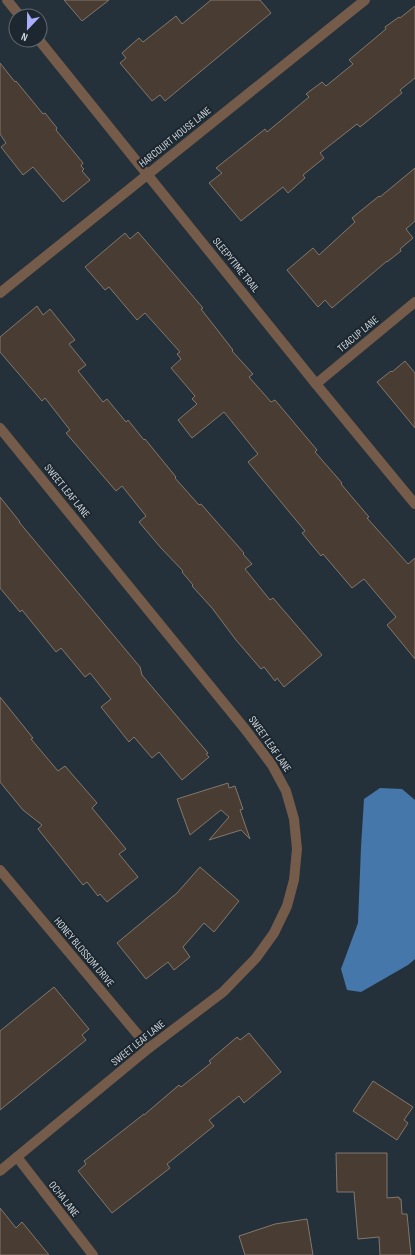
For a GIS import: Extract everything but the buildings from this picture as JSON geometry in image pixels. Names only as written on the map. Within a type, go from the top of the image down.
[{"type":"street","points":[[7,0],[14,8]]},
{"type":"street","name":"HARCOURT HOUSE LANE","points":[[0,293],[365,0]]},
{"type":"street","name":"SLEEPYTIME TRAIL","points":[[45,48],[316,384],[415,504]]},
{"type":"street","name":"TEACUP LANE","points":[[316,384],[415,302]]},
{"type":"street","name":"SWEET LEAF LANE","points":[[0,428],[272,765],[286,791],[294,819],[297,849],[294,880],[287,906],[274,933],[256,958],[223,992],[149,1048],[0,1171]]},
{"type":"street","name":"HONEY BLOSSOM DRIVE","points":[[0,870],[149,1048]]},
{"type":"street","name":"OCHA LANE","points":[[17,1157],[93,1255]]},
{"type":"water","points":[[380,788],[402,789],[415,800],[415,959],[408,965],[361,992],[347,990],[341,969],[358,923],[364,799]]}]
